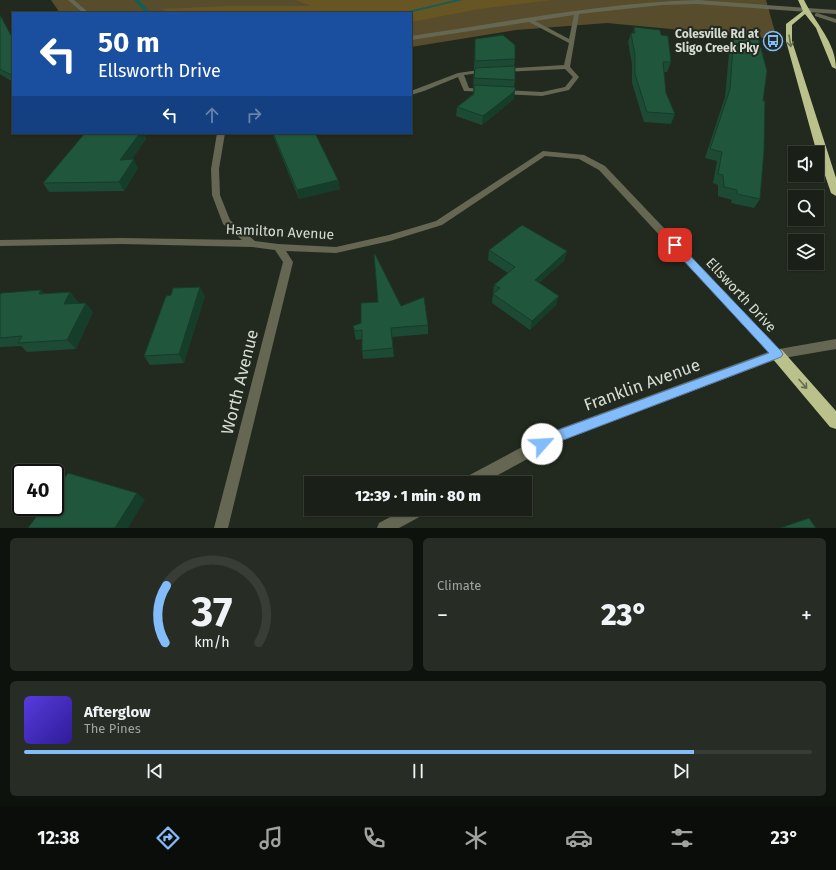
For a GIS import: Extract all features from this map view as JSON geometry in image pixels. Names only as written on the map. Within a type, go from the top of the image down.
[{"type":"highway","points":[[801,0],[806,11],[819,28],[835,63]]},
{"type":"highway","points":[[806,11],[789,24],[789,41],[820,146],[836,193]]},
{"type":"highway","points":[[777,354],[836,422]]},
{"type":"street","points":[[71,0],[85,12]]},
{"type":"street","points":[[412,38],[577,13],[662,3],[697,2],[836,12]]},
{"type":"street","points":[[806,11],[836,20]]},
{"type":"street","points":[[567,67],[577,13]]},
{"type":"street","points":[[529,20],[571,42]]},
{"type":"street","points":[[460,74],[466,90],[542,94],[567,89],[576,77],[567,67]]},
{"type":"street","points":[[412,93],[460,74],[567,67]]},
{"type":"street","points":[[222,134],[214,169],[216,196],[226,222],[252,244]]},
{"type":"street","name":"Hamilton Avenue","points":[[0,243],[122,241],[252,244],[336,250],[390,238],[439,223],[543,153],[581,157]]},
{"type":"street","name":"Ellsworth Drive","points":[[581,157],[602,168],[777,354]]},
{"type":"street","name":"Worth Avenue","points":[[221,528],[288,262],[278,247]]},
{"type":"street","name":"Franklin Avenue","points":[[482,476],[555,437],[777,354],[836,344]]},
{"type":"street","points":[[384,528],[407,516]]},
{"type":"shaded area","points":[[51,0],[766,0],[777,39],[607,23],[516,30],[412,47],[412,12],[59,12]]},
{"type":"shaded area","points":[[295,0],[551,0],[479,9],[412,22],[412,12],[167,12],[162,9],[227,6],[312,6]]},
{"type":"building","points":[[0,15],[12,37],[12,75],[0,69]]},
{"type":"building","points":[[634,27],[660,30],[661,35],[668,36],[671,62],[663,62],[666,93],[675,114],[647,112],[635,74],[635,55],[631,33],[635,33]]},
{"type":"building","points":[[734,34],[758,37],[767,71],[763,101],[765,101],[764,151],[760,199],[737,194],[737,190],[724,187],[723,175],[718,174],[722,152],[710,149],[730,89]]},
{"type":"building","points":[[503,35],[515,45],[515,59],[475,61],[475,39]]},
{"type":"building","points":[[515,66],[515,80],[474,78],[475,68]]},
{"type":"building","points":[[474,85],[515,87],[515,91],[483,116],[457,107],[474,94]]},
{"type":"building","points":[[84,134],[139,134],[120,160],[134,159],[119,182],[43,183]]},
{"type":"building","points":[[273,134],[315,134],[338,180],[297,190]]},
{"type":"building","points":[[522,225],[567,251],[535,280],[559,296],[532,321],[493,294],[500,288],[494,285],[515,267],[489,250]]},
{"type":"building","points":[[375,254],[401,306],[424,297],[428,325],[391,328],[393,348],[362,351],[362,330],[355,331],[353,326],[361,323],[361,303],[378,302]]},
{"type":"building","points":[[200,287],[179,354],[144,356],[166,296],[171,295],[173,288]]},
{"type":"building","points":[[41,290],[39,294],[70,292],[64,304],[86,303],[67,340],[18,343],[22,336],[0,338],[0,294]]},
{"type":"building","points":[[68,473],[137,493],[115,528],[28,528],[37,516],[64,516],[64,479]]},
{"type":"building","points":[[809,518],[816,528],[780,528]]},
{"type":"waterway","points":[[136,0],[148,12]]},
{"type":"waterway","points":[[407,12],[461,0]]},
{"type":"place","name":"Colesville Rd at Sligo Creek Pky","points":[[773,41]]},
{"type":"route","points":[[542,444],[555,437],[777,354],[675,245]]}]
